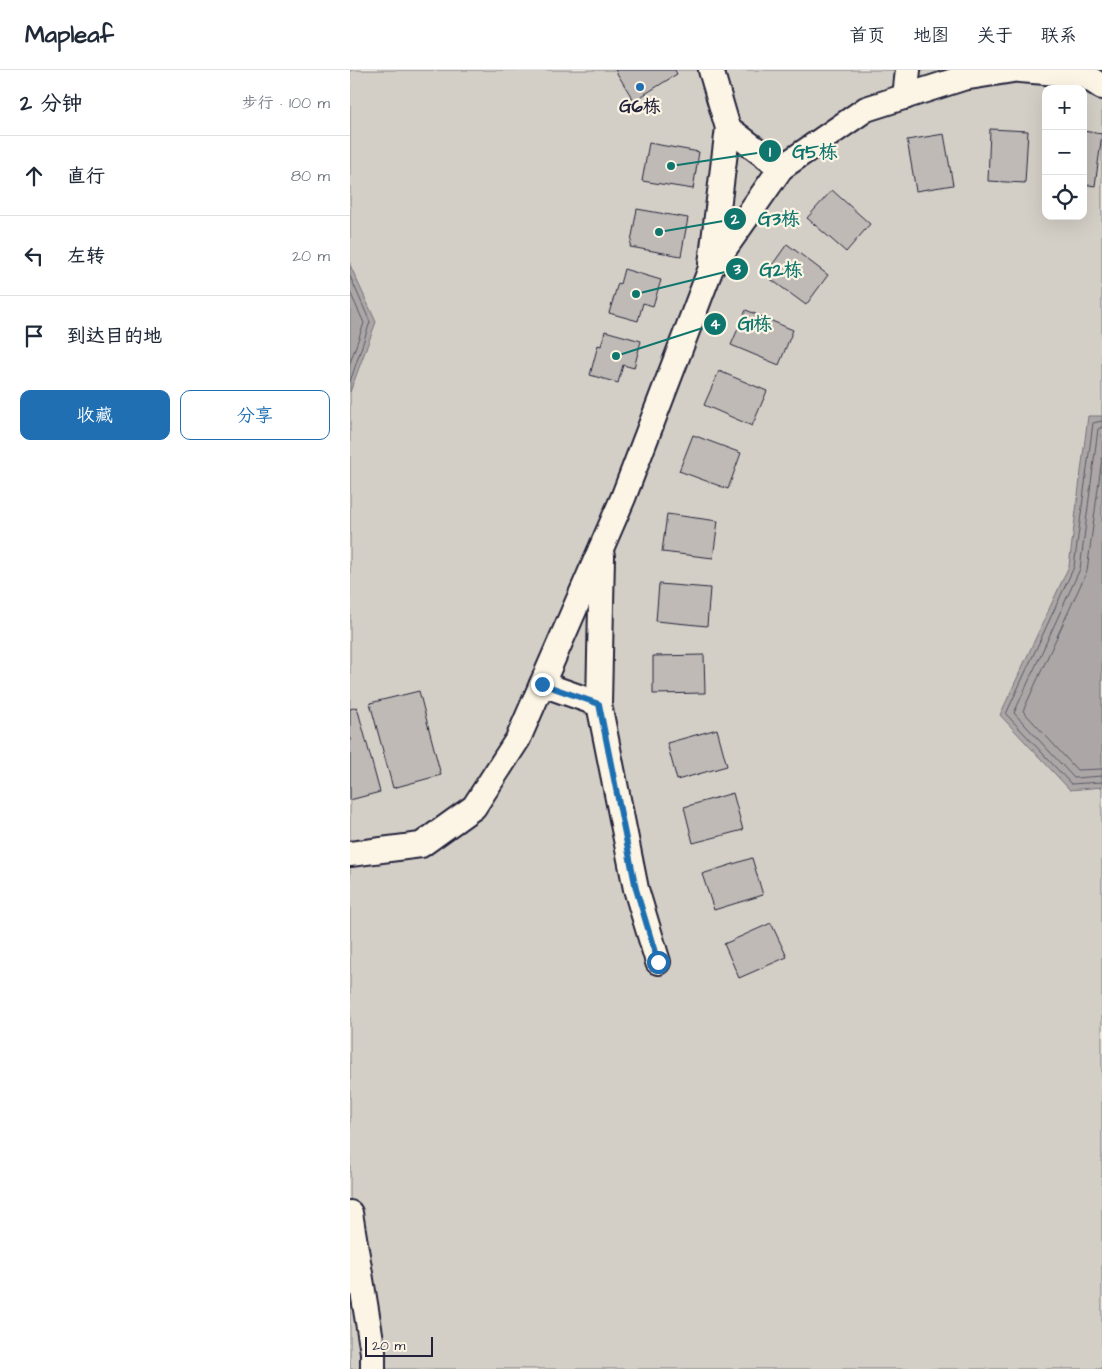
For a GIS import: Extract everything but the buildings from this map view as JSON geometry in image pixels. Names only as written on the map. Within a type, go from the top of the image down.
[{"type":"street","points":[[350,854],[421,846],[474,807],[518,739],[623,498],[711,268],[728,128],[711,70]]},
{"type":"street","points":[[905,96],[908,70]]},
{"type":"street","points":[[711,268],[781,168],[866,109],[963,78],[1013,70]]},
{"type":"street","points":[[1020,70],[1086,77]]},
{"type":"street","points":[[728,128],[781,168]]},
{"type":"street","points":[[602,545],[599,704],[636,889],[658,962]]},
{"type":"street","points":[[542,684],[599,704]]},
{"type":"street","points":[[350,1213],[373,1352],[373,1369]]},
{"type":"shaded area","points":[[350,70],[1102,70],[1102,1369],[350,1369]]},
{"type":"water","points":[[350,265],[376,322],[350,392]]},
{"type":"water","points":[[1088,416],[1102,416],[1102,787],[1070,790],[1000,715],[1069,566]]},
{"type":"place","name":"G6栋","points":[[640,87]]},
{"type":"place","name":"G5栋","points":[[671,166]]},
{"type":"place","name":"G3栋","points":[[659,232]]},
{"type":"place","name":"G2栋","points":[[636,294]]},
{"type":"place","name":"G1栋","points":[[616,356]]},
{"type":"route","points":[[542,684],[599,704],[636,889],[658,962]]}]
